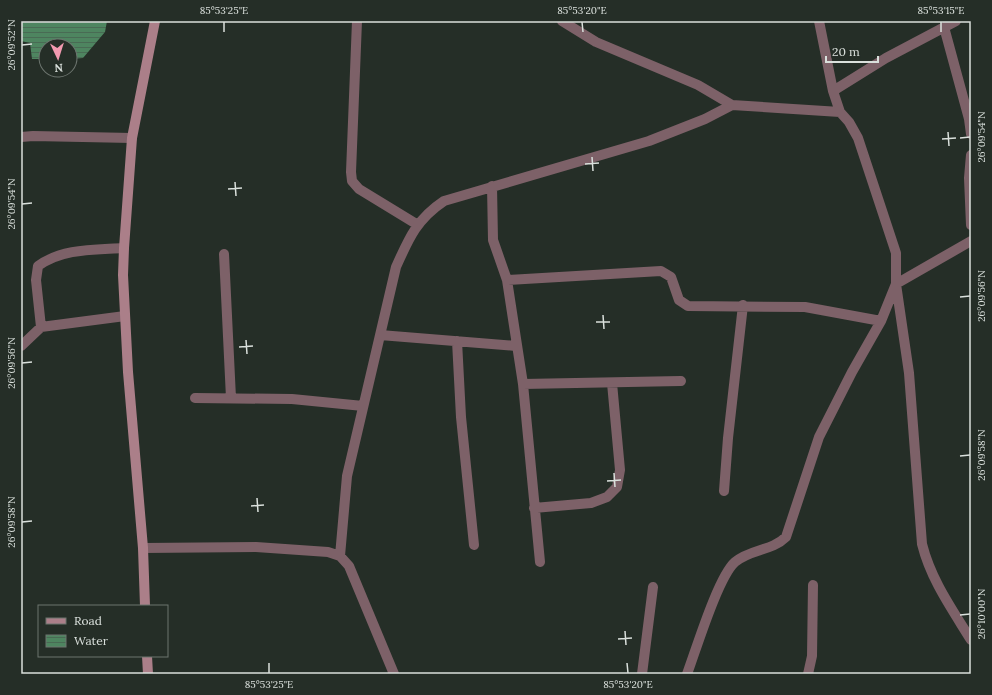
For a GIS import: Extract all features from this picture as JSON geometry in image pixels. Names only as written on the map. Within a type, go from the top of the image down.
[{"type":"street","points":[[145,605],[143,548],[125,316],[124,248],[132,138],[155,21]]},
{"type":"street","points":[[357,21],[351,172],[352,181],[359,189],[418,225]]},
{"type":"street","points":[[565,21],[596,42],[698,85],[732,105],[840,112]]},
{"type":"street","points":[[820,21],[834,91],[840,112],[849,122],[858,138],[896,253],[896,284],[910,373],[922,544],[927,564],[937,585],[971,640]]},
{"type":"street","points":[[834,91],[886,58],[956,21]]},
{"type":"street","points":[[944,27],[969,120],[971,134]]},
{"type":"street","points":[[340,556],[347,476],[396,267],[409,237],[428,211],[444,201],[649,141],[705,119],[732,105]]},
{"type":"street","points":[[21,138],[33,136],[132,138]]},
{"type":"street","points":[[971,155],[969,178],[971,225]]},
{"type":"street","points":[[492,186],[493,240],[506,280],[523,384],[540,562]]},
{"type":"street","points":[[687,674],[723,579],[734,563],[745,555],[778,544],[786,537],[820,437],[852,372],[881,321],[896,284],[971,241]]},
{"type":"street","points":[[40,327],[36,280],[38,266],[47,259],[62,253],[124,248]]},
{"type":"street","points":[[224,254],[231,398]]},
{"type":"street","points":[[506,280],[661,271],[671,277],[679,300],[688,306],[805,308],[881,321]]},
{"type":"street","points":[[724,491],[728,438],[743,306]]},
{"type":"street","points":[[21,346],[40,327],[125,316]]},
{"type":"street","points":[[380,334],[457,342],[516,346]]},
{"type":"street","points":[[457,342],[461,417],[474,545]]},
{"type":"street","points":[[523,384],[681,381]]},
{"type":"street","points":[[534,508],[591,503],[607,498],[617,487],[620,470],[612,383]]},
{"type":"street","points":[[195,398],[292,399],[363,406]]},
{"type":"street","points":[[143,548],[256,547],[328,552],[340,556],[350,566],[394,674]]},
{"type":"street","points":[[808,674],[812,656],[813,585]]},
{"type":"street","points":[[642,674],[653,587]]},
{"type":"street","points":[[147,657],[148,674]]},
{"type":"water","points":[[21,21],[107,21],[105,32],[83,58],[78,58],[78,38],[38,38],[38,59],[32,59],[30,43],[21,41]]}]
